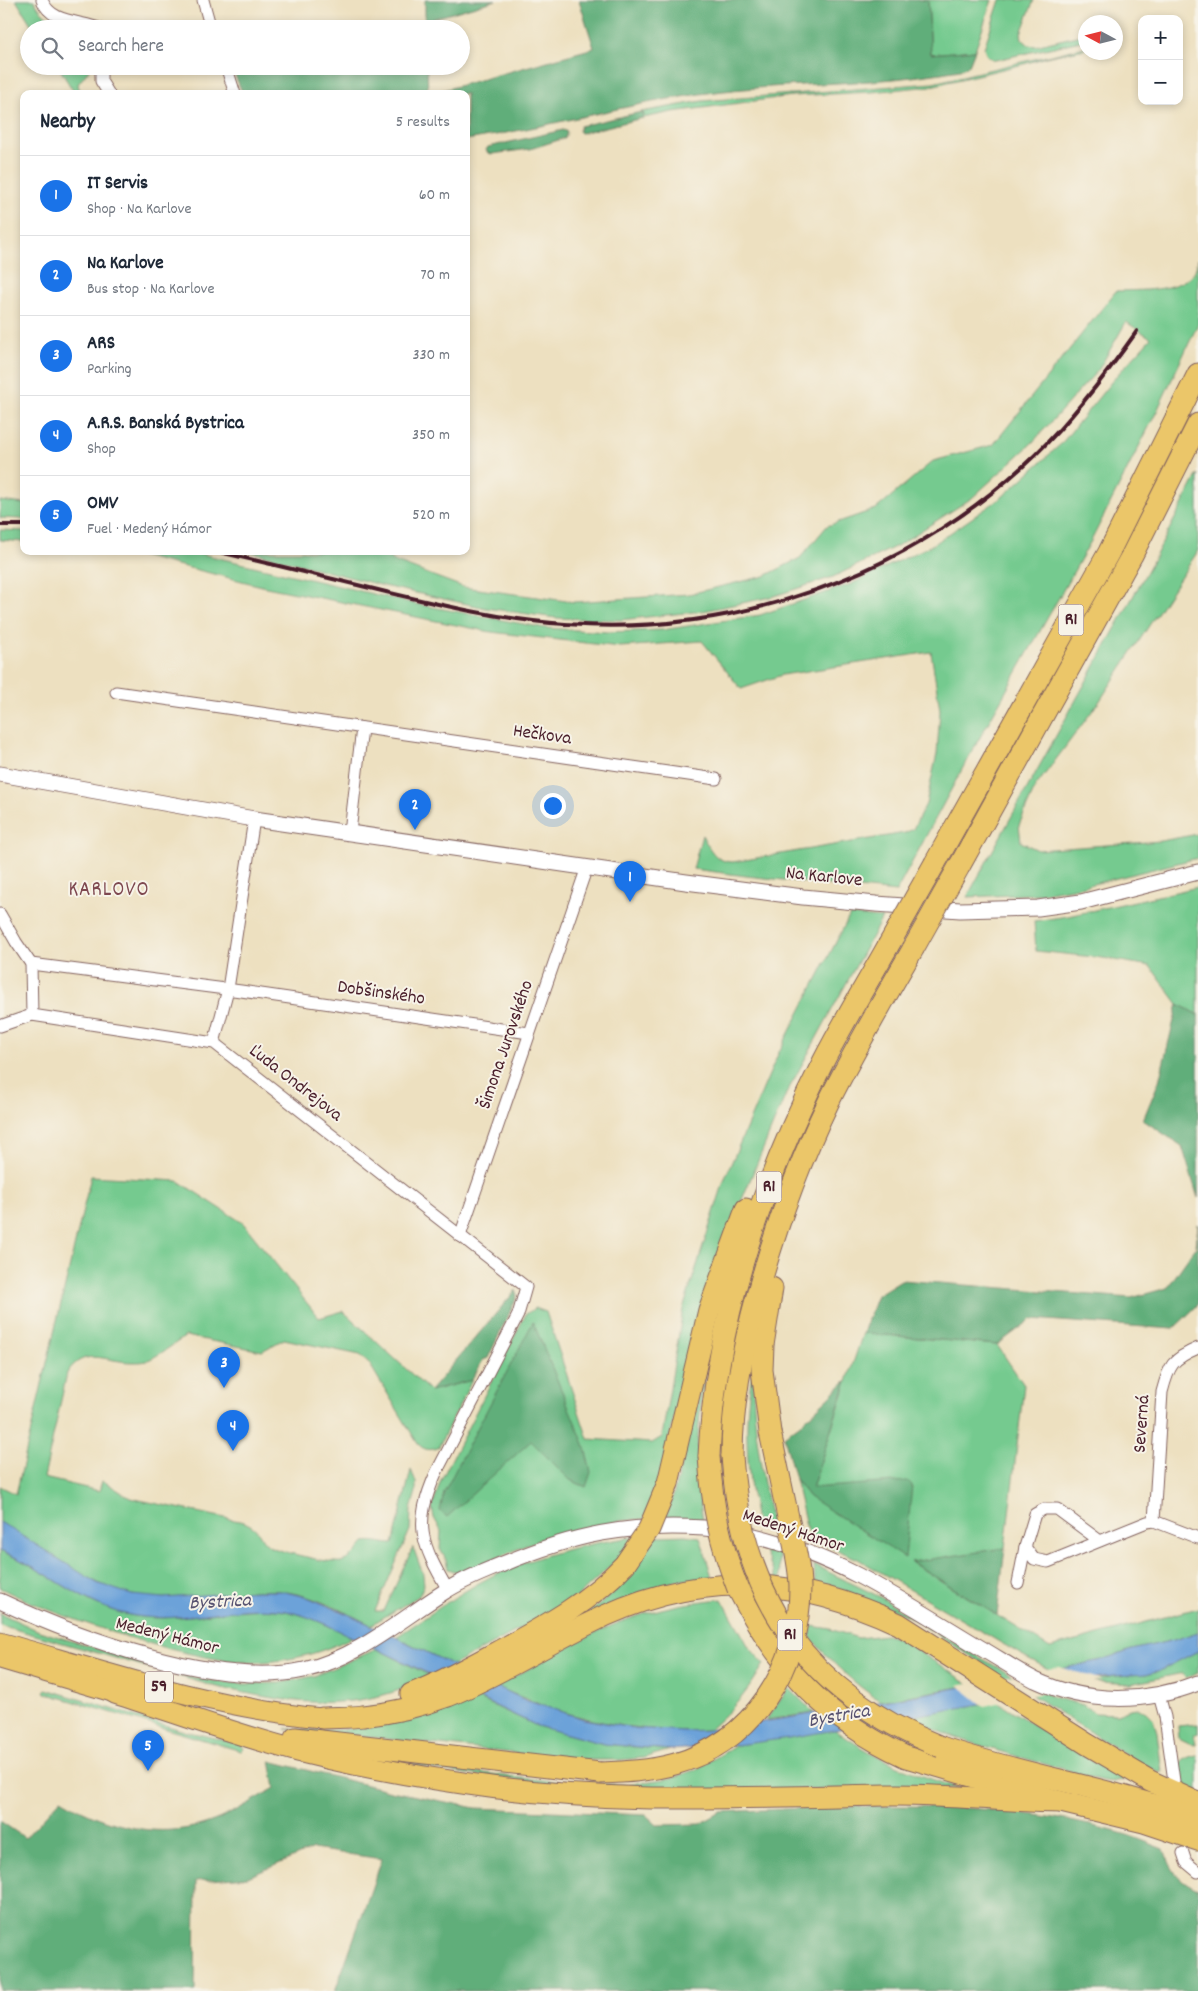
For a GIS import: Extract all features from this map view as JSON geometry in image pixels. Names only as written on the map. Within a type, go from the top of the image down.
[{"type":"highway","name":"R1","points":[[1193,1848],[1144,1822],[1061,1802],[906,1757],[866,1736],[814,1697],[767,1640],[738,1589],[720,1538],[710,1486],[709,1456],[714,1390],[738,1280],[764,1200],[798,1116],[823,1063],[1109,552],[1198,374]]},
{"type":"highway","name":"R1","points":[[1198,424],[1132,555],[864,1034],[833,1094],[801,1166],[772,1242],[746,1342],[735,1403],[732,1456],[738,1514],[746,1545],[766,1593],[788,1632],[806,1656],[851,1698],[896,1728],[941,1747],[989,1763],[1099,1789],[1175,1811],[1198,1820]]},
{"type":"highway","points":[[439,1692],[478,1663],[578,1606],[598,1591],[625,1564],[649,1529],[668,1483],[698,1352],[709,1310],[724,1267],[758,1179],[790,1107],[796,1096],[823,1063]]},
{"type":"highway","points":[[233,1730],[600,1773],[634,1772],[676,1764],[714,1747],[737,1730],[758,1709],[777,1683],[789,1655],[799,1618],[800,1587],[797,1556],[770,1432],[763,1379],[763,1345],[774,1276],[792,1216],[801,1166]]},
{"type":"highway","points":[[330,1717],[368,1706],[439,1692],[499,1672],[585,1625],[626,1607],[682,1591],[741,1584],[761,1585],[812,1593],[865,1609],[899,1624],[1086,1744],[1150,1781],[1198,1804]]},
{"type":"highway","points":[[114,1693],[296,1750],[368,1766],[471,1784],[612,1798],[694,1799],[928,1795],[1007,1801],[1061,1802]]},
{"type":"highway","points":[[1007,1801],[1140,1832],[1193,1848]]},
{"type":"main road","name":"59","points":[[0,1642],[181,1693],[266,1711],[330,1717]]},
{"type":"main road","points":[[0,1659],[114,1693]]},
{"type":"main road","points":[[0,1671],[38,1669]]},
{"type":"street","points":[[42,0],[51,14],[70,20]]},
{"type":"street","points":[[203,0],[208,20]]},
{"type":"street","points":[[101,75],[101,81],[107,90]]},
{"type":"street","points":[[229,75],[234,90]]},
{"type":"street","name":"Hečkova","points":[[116,692],[716,779]]},
{"type":"street","points":[[350,832],[362,728]]},
{"type":"street","name":"Na Karlove","points":[[0,774],[254,818],[588,867],[803,897],[960,910],[1038,908],[1072,903],[1198,872]]},
{"type":"street","points":[[214,1043],[228,990],[254,818]]},
{"type":"street","name":"Šimona Jurovského","points":[[460,1236],[588,867]]},
{"type":"street","points":[[0,914],[31,964],[32,1015]]},
{"type":"street","name":"Dobšinského","points":[[31,964],[529,1033]]},
{"type":"street","name":"Ľuda Ondrejova","points":[[0,1026],[32,1015],[214,1043],[526,1287],[518,1315],[436,1473],[426,1500],[423,1520],[424,1539],[431,1561],[448,1590]]},
{"type":"street","name":"Severná","points":[[1154,1521],[1164,1382],[1174,1360],[1198,1348]]},
{"type":"street","points":[[1018,1583],[1035,1514],[1044,1509],[1057,1509],[1100,1541]]},
{"type":"street","points":[[1026,1547],[1034,1559],[1048,1562],[1154,1521],[1198,1538]]},
{"type":"street","name":"Medený Hámor","points":[[0,1601],[31,1615],[101,1641],[193,1667],[218,1671],[273,1674],[305,1670],[358,1649],[448,1590],[478,1574],[548,1546],[576,1538],[637,1528],[705,1528],[760,1538],[812,1554],[857,1575],[1022,1672],[1060,1690],[1100,1698],[1122,1699],[1159,1695],[1198,1683]]},
{"type":"street","points":[[1159,1695],[1165,1718],[1174,1781]]},
{"type":"street","points":[[1193,1848],[1186,1862],[1198,1872]]},
{"type":"green space","points":[[16,0],[34,0],[43,13],[52,20],[28,20]]},
{"type":"green space","points":[[425,0],[496,0],[428,20],[425,20]]},
{"type":"green space","points":[[579,0],[928,0],[931,54],[975,50],[969,65],[960,70],[892,79],[721,91],[641,104],[470,139],[470,90],[443,90],[594,48]]},
{"type":"green space","points":[[928,0],[992,0],[975,50],[931,54]]},
{"type":"green space","points":[[1000,0],[1034,0],[1021,33],[1022,39],[1029,45],[1035,46],[1078,36],[1078,42],[996,60],[987,55],[984,48]]},
{"type":"green space","points":[[1078,49],[1078,50],[931,86],[872,92],[792,96],[673,112],[643,118],[644,114],[641,112],[702,101],[933,83]]},
{"type":"green space","points":[[63,75],[85,75],[78,84],[79,90],[73,90]]},
{"type":"green space","points":[[235,75],[427,75],[428,90],[241,90]]},
{"type":"green space","points":[[641,112],[644,114],[643,118],[581,133],[579,131],[580,126]]},
{"type":"green space","points":[[563,130],[567,132],[565,138],[530,149],[492,154],[486,150],[488,147]]},
{"type":"green space","points":[[1198,259],[1198,324],[1156,413],[1091,541],[966,762],[896,892],[693,869],[702,835],[717,857],[733,862],[905,833],[913,829],[926,804],[937,754],[940,710],[931,652],[782,675],[741,689],[702,641],[620,647],[491,632],[266,587],[137,555],[206,555],[416,604],[545,628],[608,632],[662,630],[760,615],[851,584],[934,544],[1001,498],[1061,444],[1117,375],[1151,338],[1126,322],[1099,369],[1032,443],[972,498],[897,546],[833,577],[771,597],[703,611],[620,620],[556,618],[486,608],[388,587],[264,555],[386,555],[396,562],[463,587],[574,602],[689,594],[765,576],[800,558],[827,526],[876,509],[933,461],[993,445],[1116,291],[1167,287],[1186,280],[1196,269]]},
{"type":"green space","points":[[1198,474],[1198,550],[1196,554],[1099,702],[1036,786],[1019,825],[1021,842],[1038,850],[1161,841],[1198,834],[1198,858],[1085,886],[1037,894],[967,897],[1156,555]]},
{"type":"green space","points":[[0,501],[20,504],[20,519],[0,518]]},
{"type":"green space","points":[[0,530],[20,531],[20,542],[0,540]]},
{"type":"green space","points":[[1198,887],[1198,1015],[1178,1004],[1150,966],[1103,958],[1036,951],[1034,921],[1068,916]]},
{"type":"green space","points":[[850,915],[882,918],[786,1094],[733,1221],[691,1338],[664,1465],[644,1519],[619,1521],[538,1540],[471,1570],[457,1572],[448,1569],[440,1549],[441,1531],[434,1518],[432,1508],[441,1480],[526,1314],[535,1308],[546,1312],[588,1439],[652,1443],[662,1437],[683,1309],[725,1178],[778,1054]]},
{"type":"green space","points":[[1178,1004],[1198,1015],[1198,1198],[1182,1146],[1143,1120],[1159,1081]]},
{"type":"green space","points":[[91,1176],[178,1181],[243,1223],[319,1318],[343,1311],[430,1391],[472,1380],[438,1448],[429,1450],[418,1444],[369,1363],[360,1355],[284,1339],[262,1351],[186,1336],[162,1353],[145,1361],[125,1362],[89,1357],[74,1365],[67,1373],[44,1478],[99,1491],[102,1481],[130,1498],[244,1522],[257,1531],[265,1543],[274,1548],[316,1559],[341,1562],[358,1551],[365,1542],[393,1544],[411,1470],[416,1482],[416,1492],[411,1509],[410,1530],[375,1611],[384,1611],[413,1547],[423,1574],[424,1585],[419,1596],[371,1625],[315,1599],[279,1591],[167,1598],[149,1598],[132,1595],[81,1574],[0,1522],[0,1486],[16,1494]]},
{"type":"green space","points":[[1198,1224],[1198,1305],[1173,1329],[1032,1319],[997,1345],[863,1333],[877,1295],[901,1280],[1131,1298],[1167,1288],[1196,1247]]},
{"type":"green space","points":[[516,1290],[517,1297],[488,1358],[483,1360],[472,1380],[430,1391]]},
{"type":"green space","points":[[533,1322],[584,1444],[591,1472],[586,1487],[570,1480],[531,1441],[447,1517],[440,1511],[444,1492]]},
{"type":"green space","points":[[863,1333],[997,1345],[1024,1385],[1005,1548],[912,1563],[1050,1648],[1198,1608],[1198,1632],[1128,1651],[1110,1658],[1052,1671],[858,1559],[809,1538],[795,1479],[809,1497]]},
{"type":"green space","points":[[707,1363],[701,1402],[697,1461],[703,1520],[665,1518],[672,1500]]},
{"type":"green space","points":[[754,1366],[756,1426],[772,1526],[756,1522],[750,1483],[747,1425],[750,1386]]},
{"type":"green space","points":[[847,1380],[812,1488],[908,1481],[912,1485],[905,1558],[809,1497],[795,1479],[784,1436],[802,1423]]},
{"type":"green space","points":[[685,1535],[700,1537],[712,1577],[675,1581],[644,1591],[568,1623],[595,1608],[607,1598],[629,1573],[656,1536]]},
{"type":"green space","points":[[634,1537],[618,1559],[574,1600],[453,1665],[396,1637],[466,1591],[507,1569],[560,1551]]},
{"type":"green space","points":[[1005,1548],[997,1615],[911,1562]]},
{"type":"green space","points":[[764,1549],[779,1554],[780,1579],[776,1579]]},
{"type":"green space","points":[[0,1551],[31,1566],[92,1602],[125,1614],[162,1618],[239,1611],[287,1611],[325,1624],[352,1637],[327,1649],[285,1660],[228,1661],[172,1650],[81,1622],[0,1588]]},
{"type":"green space","points":[[814,1565],[880,1597],[967,1650],[1053,1697],[1083,1705],[1095,1713],[1117,1714],[1138,1708],[1145,1711],[1153,1719],[1157,1732],[1162,1773],[1132,1759],[908,1616],[835,1587],[815,1582]]},
{"type":"green space","points":[[722,1599],[749,1647],[764,1664],[740,1699],[709,1730],[653,1729],[600,1722],[548,1707],[495,1686],[608,1627],[656,1610]]},
{"type":"green space","points":[[0,1613],[39,1631],[190,1677],[221,1682],[245,1684],[280,1683],[314,1676],[377,1649],[431,1676],[377,1697],[351,1701],[297,1701],[270,1698],[213,1686],[0,1625]]},
{"type":"green space","points":[[812,1626],[830,1629],[858,1638],[886,1635],[898,1638],[971,1685],[880,1701],[852,1679],[818,1646],[810,1637]]},
{"type":"green space","points":[[1198,1651],[1198,1673],[1186,1679],[1183,1673],[1131,1684],[1085,1681],[1122,1675],[1146,1674],[1161,1670]]},
{"type":"green space","points":[[789,1688],[814,1713],[766,1720]]},
{"type":"green space","points":[[46,1689],[184,1731],[241,1744],[244,1749],[241,1751],[45,1693]]},
{"type":"green space","points":[[473,1696],[537,1726],[604,1744],[670,1750],[643,1758],[574,1760],[352,1735],[314,1734],[285,1729],[339,1730],[363,1728],[427,1714]]},
{"type":"green space","points":[[997,1701],[1058,1741],[1122,1778],[1123,1781],[1110,1782],[1095,1779],[1005,1753],[925,1726],[905,1717]]},
{"type":"green space","points":[[1198,1724],[1198,1734],[1194,1735],[1196,1744],[1179,1738],[1178,1726]]},
{"type":"green space","points":[[834,1729],[863,1748],[893,1764],[958,1788],[725,1790],[573,1787],[457,1773],[358,1755],[512,1777],[573,1783],[624,1785],[671,1778],[695,1770],[737,1745]]},
{"type":"green space","points":[[1197,1755],[1198,1794],[1181,1786],[1180,1774],[1182,1762]]},
{"type":"green space","points":[[270,1761],[391,1791],[476,1808],[646,1815],[657,1825],[700,1824],[721,1812],[870,1806],[920,1806],[970,1808],[1019,1813],[1117,1832],[1164,1849],[1169,1862],[1180,1878],[1198,1889],[1198,1991],[335,1991],[382,1859],[313,1849],[248,1877],[196,1881],[195,1991],[0,1991],[0,1821],[25,1838],[61,1799],[100,1818],[120,1825],[141,1829],[183,1829],[225,1816],[275,1788]]},
{"type":"water","name":"Bystrica","points":[[0,1522],[97,1583],[132,1595],[164,1598],[281,1591],[307,1597],[350,1615],[525,1700],[584,1719],[633,1728],[686,1731],[709,1730],[794,1717],[1052,1671],[1110,1658],[1128,1651],[1198,1632],[1198,1651],[1161,1670],[1146,1674],[1101,1677],[976,1705],[789,1738],[737,1745],[670,1750],[604,1744],[537,1726],[325,1624],[296,1613],[259,1609],[163,1618],[125,1614],[108,1609],[92,1602],[32,1566],[0,1551]]},
{"type":"pier","points":[[1059,1667],[1102,1680],[984,1706],[958,1685]]},
{"type":"railway","points":[[232,555],[452,607],[542,622],[629,625],[693,620],[756,608],[818,589],[877,565],[933,534],[986,497],[1035,455],[1063,426],[1101,380],[1137,331]]},
{"type":"railway","points":[[0,525],[20,525]]},
{"type":"place","name":"Na Karlove","points":[[415,830]]},
{"type":"place","name":"IT Servis","points":[[630,902]]},
{"type":"place","name":"ARS","points":[[224,1388]]},
{"type":"place","name":"A.R.S. Banská Bystrica","points":[[233,1451]]},
{"type":"place","name":"OMV","points":[[148,1771]]},
{"type":"district","name":"KARLOVO","points":[[109,891]]}]
